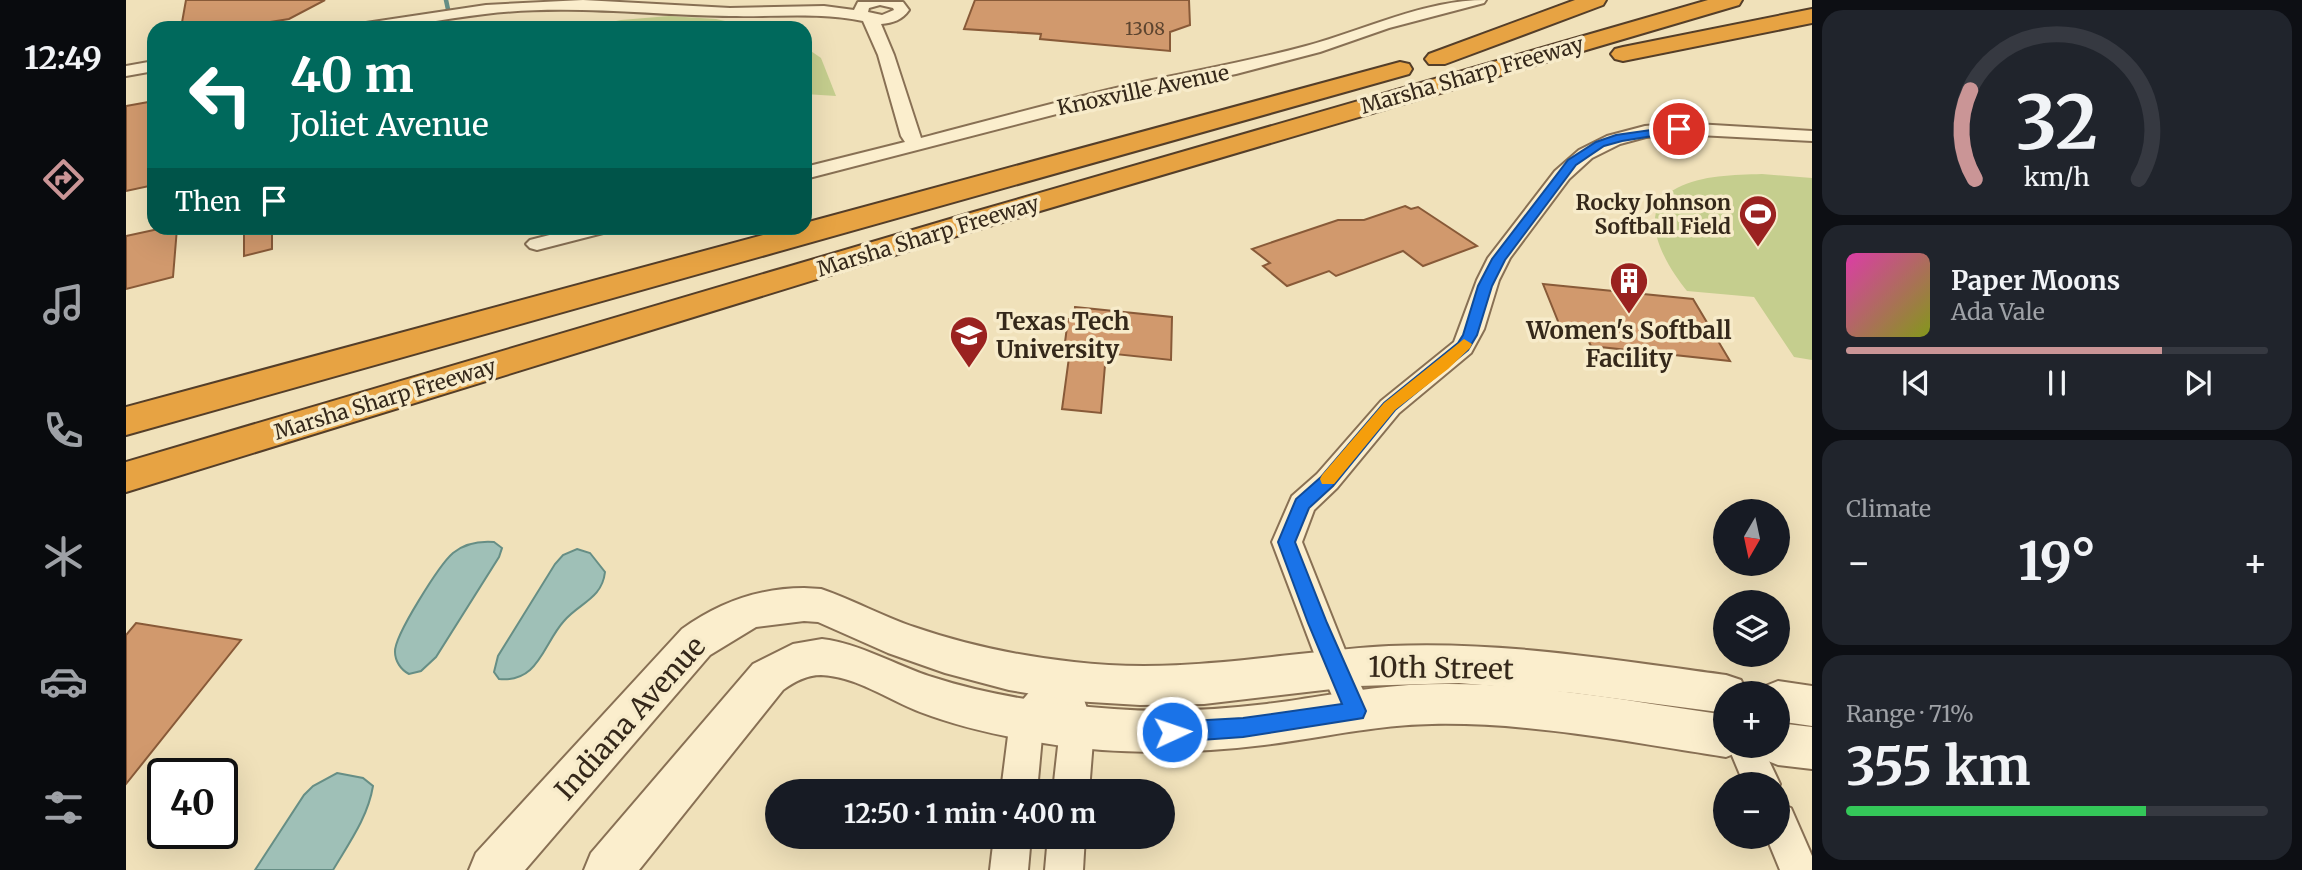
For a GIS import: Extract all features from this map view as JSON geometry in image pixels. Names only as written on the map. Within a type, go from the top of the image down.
[{"type":"highway","name":"Marsha Sharp Freeway","points":[[126,477],[1360,108],[1731,0]]},
{"type":"highway","name":"Marsha Sharp Freeway","points":[[812,232],[1437,59],[1605,4]]},
{"type":"highway","points":[[1360,108],[1812,16]]},
{"type":"highway","name":"Marsha Sharp Freeway","points":[[126,421],[800,235]]},
{"type":"street","name":"Knoxville Avenue","points":[[812,171],[1129,90],[1236,69],[1314,49],[1396,21],[1479,0]]},
{"type":"street","points":[[407,21],[460,12],[551,5],[730,12],[866,10],[887,1],[901,7],[881,33]]},
{"type":"street","points":[[866,10],[881,33],[883,49],[910,136],[917,144]]},
{"type":"street","points":[[126,71],[147,67]]},
{"type":"street","points":[[1356,711],[1336,668],[1287,542],[1302,504],[1327,481],[1390,407],[1463,346],[1470,335],[1485,286],[1498,259],[1572,162],[1600,144],[1656,131],[1716,130],[1812,136]]},
{"type":"street","points":[[537,244],[572,235]]},
{"type":"street","name":"10th Street","points":[[790,604],[821,607],[913,644],[960,659],[1061,680],[1172,686],[1273,678],[1336,668],[1405,664],[1494,666],[1713,694]]},
{"type":"street","name":"Indiana Avenue","points":[[493,870],[696,642],[711,630],[741,614],[790,604]]},
{"type":"street","name":"10th Street","points":[[608,870],[750,696],[778,669],[820,657],[835,659],[955,704],[1027,720],[1077,727],[1141,732],[1207,730],[1431,704],[1506,706],[1713,734]]},
{"type":"street","points":[[1020,779],[1027,720],[1061,680]]},
{"type":"street","points":[[1061,680],[1077,727],[1072,779]]},
{"type":"street","points":[[1790,703],[1812,706]]},
{"type":"street","points":[[1790,745],[1812,748]]},
{"type":"street","points":[[1009,870],[1011,849]]},
{"type":"street","points":[[1064,870],[1066,849]]},
{"type":"street","points":[[1790,849],[1799,870]]},
{"type":"green space","points":[[669,16],[725,21],[616,21]]},
{"type":"green space","points":[[812,52],[821,58],[836,96],[812,94]]},
{"type":"green space","points":[[1762,174],[1812,178],[1812,360],[1794,357],[1754,297],[1687,291],[1670,267],[1657,238],[1657,210],[1664,198],[1677,188],[1707,178]]},
{"type":"water","points":[[494,542],[502,548],[499,557],[436,657],[421,671],[409,674],[399,665],[395,652],[409,617],[429,585],[457,550],[472,544]]},
{"type":"water","points":[[577,549],[590,553],[605,572],[599,589],[564,621],[532,668],[512,679],[499,679],[494,672],[498,656],[555,564],[563,555]]},
{"type":"water","points":[[337,773],[363,778],[373,786],[362,819],[333,870],[255,870],[304,795],[313,786]]},
{"type":"building","points":[[186,0],[325,0],[289,19],[277,21],[182,21]]},
{"type":"building","points":[[975,0],[1189,0],[1190,25],[1170,32],[1170,51],[1040,39],[1041,34],[964,29]]},
{"type":"building","points":[[147,102],[147,186],[126,191],[126,106]]},
{"type":"building","points":[[1405,206],[1411,209],[1418,207],[1477,246],[1423,266],[1403,251],[1336,276],[1329,271],[1287,286],[1263,266],[1270,263],[1252,249],[1338,220],[1364,220]]},
{"type":"building","points":[[147,231],[147,235],[176,235],[173,277],[126,289],[126,236]]},
{"type":"building","points":[[244,235],[272,235],[272,249],[244,256]]},
{"type":"building","name":"Women's Softball Facility","points":[[1543,284],[1693,299],[1730,361],[1591,346],[1585,334],[1562,331]]},
{"type":"building","points":[[1075,307],[1172,317],[1171,360],[1106,353],[1101,413],[1062,409],[1070,350],[1064,350],[1068,319],[1074,319]]},
{"type":"building","points":[[136,623],[241,640],[126,784],[126,635]]},
{"type":"waterway","points":[[446,0],[449,14]]},
{"type":"slow traffic","points":[[1328,479],[1390,407],[1419,381],[1443,365],[1464,344]]},
{"type":"place","name":"Rocky Johnson Softball Field","points":[[1758,248]]},
{"type":"place","name":"Women's Softball Facility","points":[[1629,315]]},
{"type":"place","name":"Texas Tech University","points":[[969,369]]},
{"type":"route","points":[[1172,732],[1243,727],[1356,711],[1317,623],[1287,542],[1302,504],[1327,481],[1390,407],[1463,346],[1470,335],[1485,286],[1498,259],[1572,162],[1600,144],[1656,131],[1679,129]]}]
